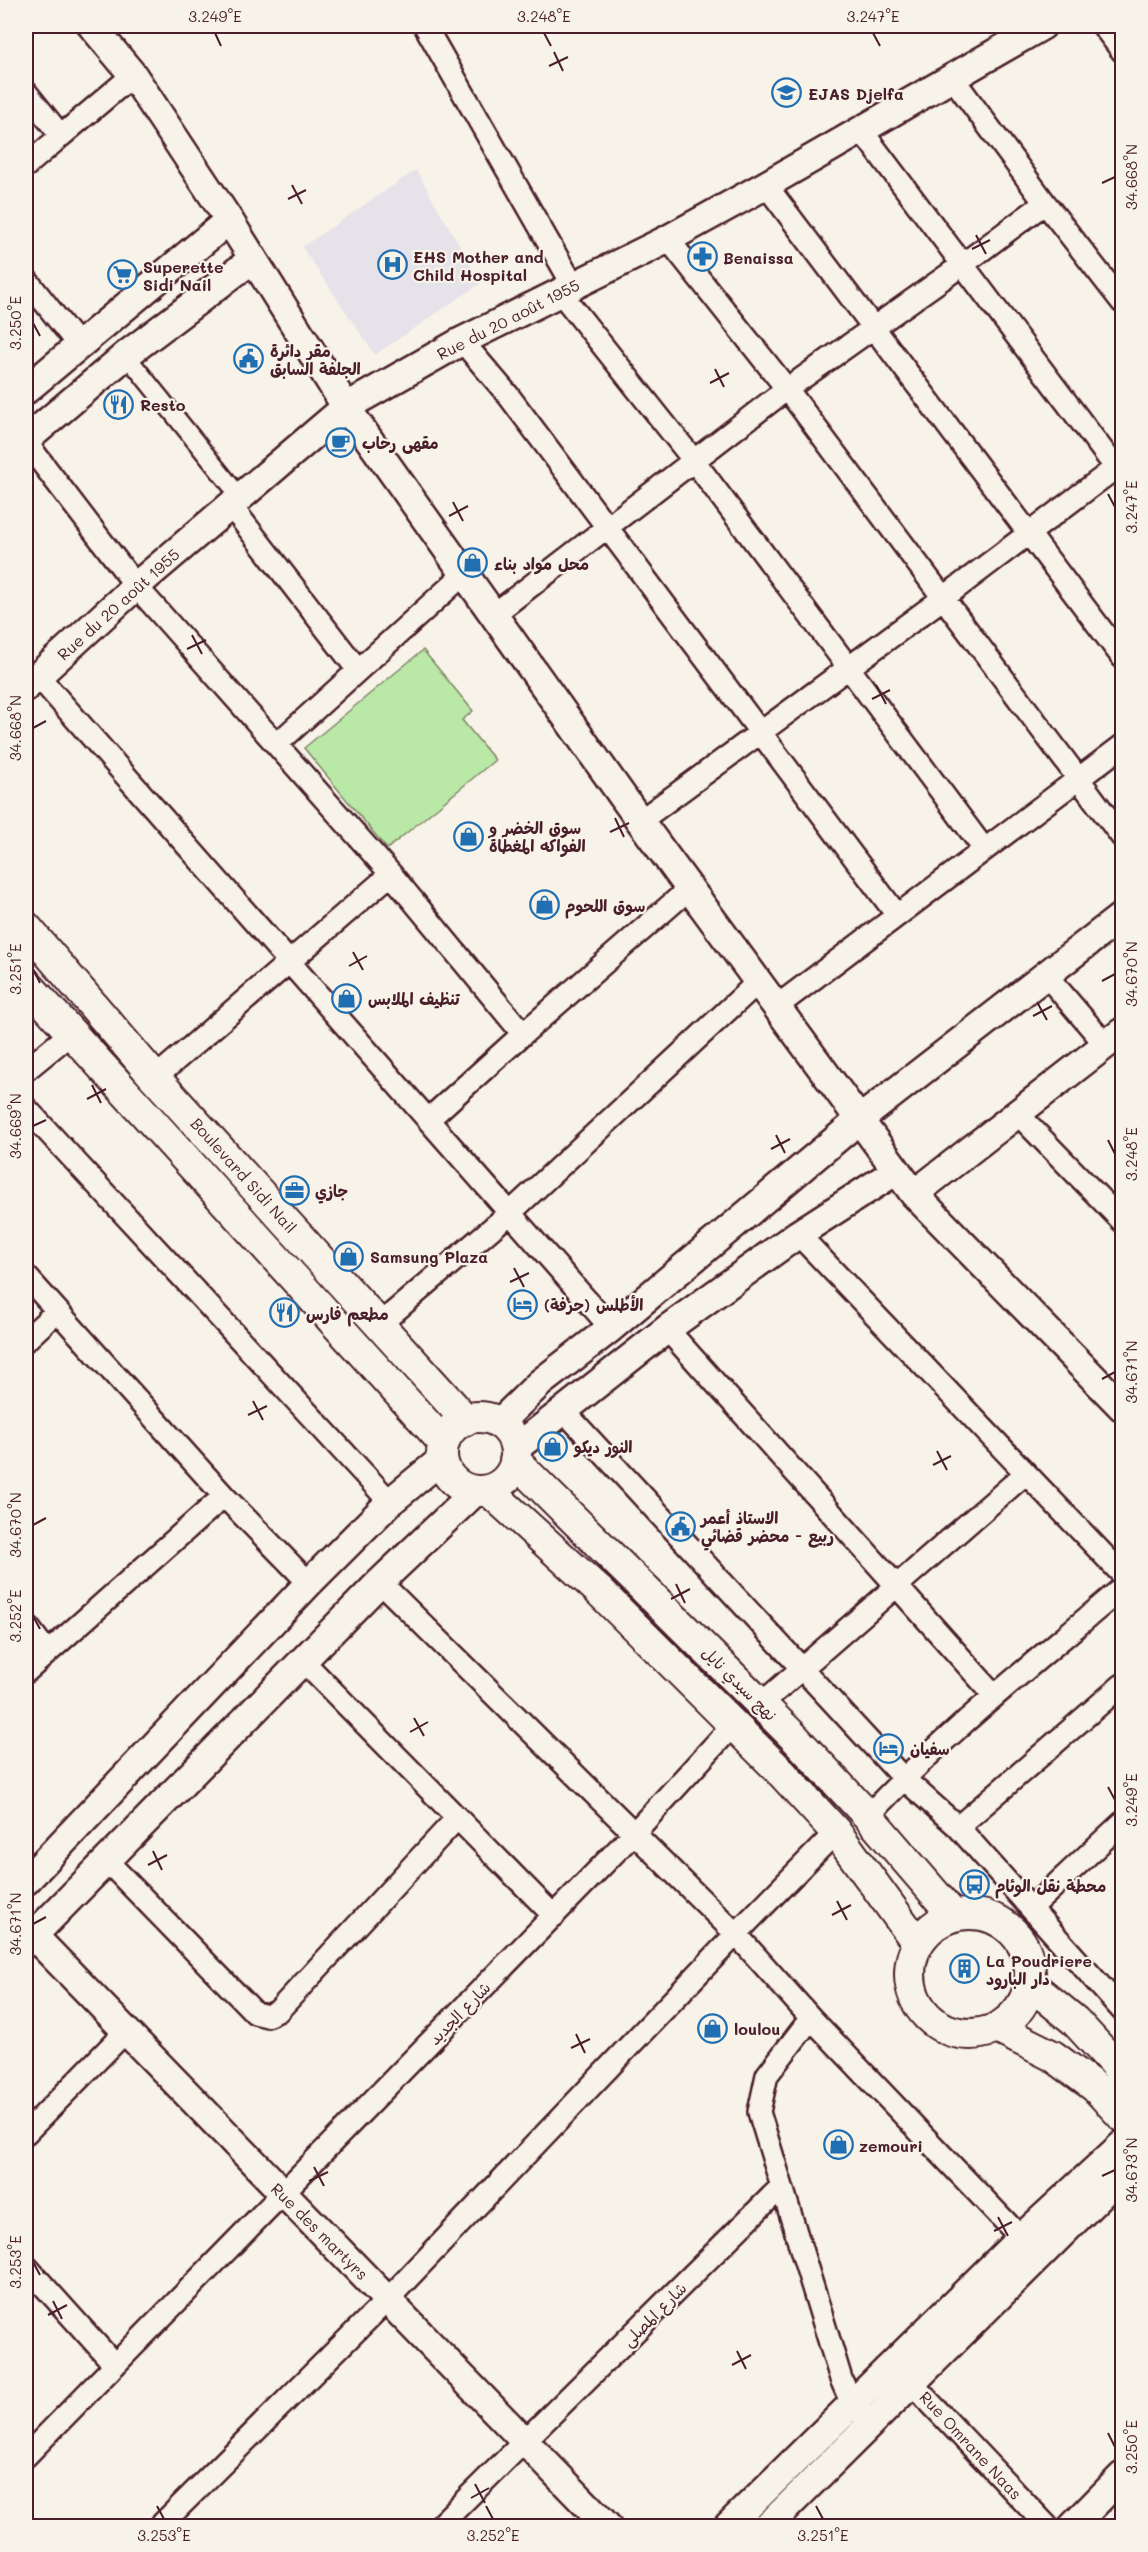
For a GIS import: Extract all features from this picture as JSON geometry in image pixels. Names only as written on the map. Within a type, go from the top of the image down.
[{"type":"main road","name":"Boulevard Sidi Nail","points":[[26,927],[155,1078],[466,1420]]},
{"type":"main road","name":"Boulevard Sidi Nail","points":[[26,983],[443,1451]]},
{"type":"main road","points":[[489,1419],[499,1423],[513,1439],[515,1455],[506,1479],[482,1490],[457,1484],[450,1477],[443,1451],[456,1425],[466,1420],[489,1419]]},
{"type":"main road","name":"نهج سيدي نايل","points":[[515,1455],[761,1704],[868,1816],[954,1916]]},
{"type":"main road","name":"نهج سيدي نايل","points":[[482,1490],[598,1590],[778,1769],[836,1832],[918,1944]]},
{"type":"main road","points":[[974,1914],[994,1919],[1011,1929],[1023,1946],[1030,1964],[1030,1984],[1024,2002],[1013,2017],[998,2028],[979,2034],[960,2034],[942,2028],[926,2016],[916,2000],[910,1982],[911,1963],[918,1944],[927,1932],[940,1922],[954,1916],[974,1914]]},
{"type":"main road","points":[[1030,1984],[1075,2021],[1122,2072]]},
{"type":"main road","points":[[998,2028],[1053,2056],[1073,2070],[1095,2087],[1122,2116]]},
{"type":"street","points":[[92,26],[133,75],[229,220],[346,407],[640,820],[896,1171],[914,1194],[1122,1407]]},
{"type":"street","points":[[425,26],[567,289],[984,849]]},
{"type":"street","name":"Rue du 20 août 1955","points":[[29,682],[136,586],[346,407],[462,341],[668,239],[862,131],[1042,26]]},
{"type":"street","points":[[1102,26],[1122,51]]},
{"type":"street","points":[[26,166],[133,75]]},
{"type":"street","points":[[952,77],[1122,302]]},
{"type":"street","points":[[26,92],[61,136]]},
{"type":"street","points":[[640,820],[942,599],[1029,532],[1120,469],[962,265],[862,131]]},
{"type":"street","points":[[766,185],[1122,657]]},
{"type":"street","points":[[493,615],[787,389],[1045,203]]},
{"type":"street","points":[[26,390],[229,220]]},
{"type":"street","points":[[668,239],[787,389],[1122,837]]},
{"type":"street","points":[[253,258],[126,355],[26,441],[136,586],[391,874],[523,1034]]},
{"type":"street","points":[[26,279],[79,346]]},
{"type":"street","points":[[462,341],[508,395],[897,915]]},
{"type":"street","points":[[126,355],[358,670]]},
{"type":"street","points":[[277,744],[464,574]]},
{"type":"street","points":[[29,682],[291,961],[611,1328]]},
{"type":"street","points":[[776,1007],[1122,746]]},
{"type":"street","points":[[155,1078],[391,874]]},
{"type":"street","points":[[429,1119],[690,888]]},
{"type":"street","points":[[499,1423],[540,1383],[611,1328],[859,1120],[1122,916]]},
{"type":"street","points":[[914,1194],[1114,1038],[1047,976]]},
{"type":"street","points":[[380,1324],[512,1212],[758,982]]},
{"type":"street","points":[[26,1070],[70,1034]]},
{"type":"street","points":[[26,1108],[390,1502]]},
{"type":"street","points":[[1018,1114],[1122,1221]]},
{"type":"street","points":[[515,1455],[564,1411],[667,1329],[798,1234],[896,1171]]},
{"type":"street","points":[[798,1234],[1122,1574]]},
{"type":"street","points":[[26,1276],[224,1496],[309,1583]]},
{"type":"street","points":[[26,1340],[57,1311]]},
{"type":"street","points":[[667,1329],[995,1696]]},
{"type":"street","points":[[564,1411],[903,1778],[958,1827],[1118,1996]]},
{"type":"street","points":[[26,1881],[309,1583],[443,1451]]},
{"type":"street","points":[[761,1704],[1025,1474]]},
{"type":"street","points":[[28,1936],[108,1862],[380,1582],[482,1490]]},
{"type":"street","points":[[26,1672],[224,1496]]},
{"type":"street","points":[[380,1582],[736,1934],[811,2018],[1021,2238]]},
{"type":"street","points":[[868,1816],[903,1778],[968,1717],[1122,1588]]},
{"type":"street","points":[[26,1624],[47,1652]]},
{"type":"street","points":[[304,1662],[554,1916]]},
{"type":"street","points":[[958,1827],[1122,1685]]},
{"type":"street","name":"شارع الجديد","points":[[26,2456],[554,1916],[733,1725]]},
{"type":"street","points":[[108,1862],[255,2013],[267,2016],[278,2011],[457,1818]]},
{"type":"street","points":[[1032,1907],[1122,1823]]},
{"type":"street","points":[[160,2526],[388,2299],[836,1832]]},
{"type":"street","name":"Rue des martyrs","points":[[28,1936],[388,2299],[607,2526]]},
{"type":"street","points":[[811,2018],[767,2075],[759,2112],[832,2352],[852,2404],[870,2423]]},
{"type":"street","points":[[26,2133],[125,2032]]},
{"type":"street","points":[[768,2526],[870,2423],[903,2374],[1021,2238],[1122,2145]]},
{"type":"street","points":[[728,2526],[852,2404],[903,2374],[1122,2174]]},
{"type":"street","name":"شارع المصلى","points":[[439,2526],[781,2187]]},
{"type":"street","points":[[26,2266],[115,2365]]},
{"type":"street","name":"Rue Omrane Naas","points":[[903,2374],[1047,2526]]},
{"type":"street","points":[[1073,2526],[1122,2476]]},
{"type":"shaded area","name":"EHS Mother and Child Hospital","points":[[416,170],[481,283],[375,355],[302,247]]},
{"type":"green space","points":[[423,650],[473,711],[462,720],[495,760],[387,849],[304,748]]},
{"type":"place","name":"EJAS Djelfa","points":[[787,93]]},
{"type":"place","name":"Benaissa","points":[[702,257]]},
{"type":"place","name":"EHS Mother and Child Hospital","points":[[392,265]]},
{"type":"place","name":"Superette Sidi Nail","points":[[122,275]]},
{"type":"place","name":"مقر دائرة الجلفة السابق","points":[[249,359]]},
{"type":"place","name":"Resto","points":[[119,404]]},
{"type":"place","name":"مقهى رحاب","points":[[341,442]]},
{"type":"place","name":"محل مواد بناء","points":[[473,563]]},
{"type":"place","name":"سوق الخضر و الفواكه المغطاة","points":[[468,836]]},
{"type":"place","name":"سوق اللحوم","points":[[544,905]]},
{"type":"place","name":"تنظيف الملابس","points":[[347,998]]},
{"type":"place","name":"جازي","points":[[294,1190]]},
{"type":"place","name":"Samsung Plaza","points":[[349,1256]]},
{"type":"place","name":"الأطلس (حرفة)","points":[[523,1304]]},
{"type":"place","name":"مطعم فارس","points":[[285,1313]]},
{"type":"place","name":"النور ديكو","points":[[553,1446]]},
{"type":"place","name":"الاستاذ أعمر ربيع - محضر قضائي","points":[[680,1526]]},
{"type":"place","name":"سفيان","points":[[889,1748]]},
{"type":"place","name":"محطة نقل الوئام","points":[[974,1885]]},
{"type":"place","name":"La Poudriere دار البارود","points":[[965,1969]]},
{"type":"place","name":"loulou","points":[[713,2028]]},
{"type":"place","name":"zemouri","points":[[838,2145]]}]
